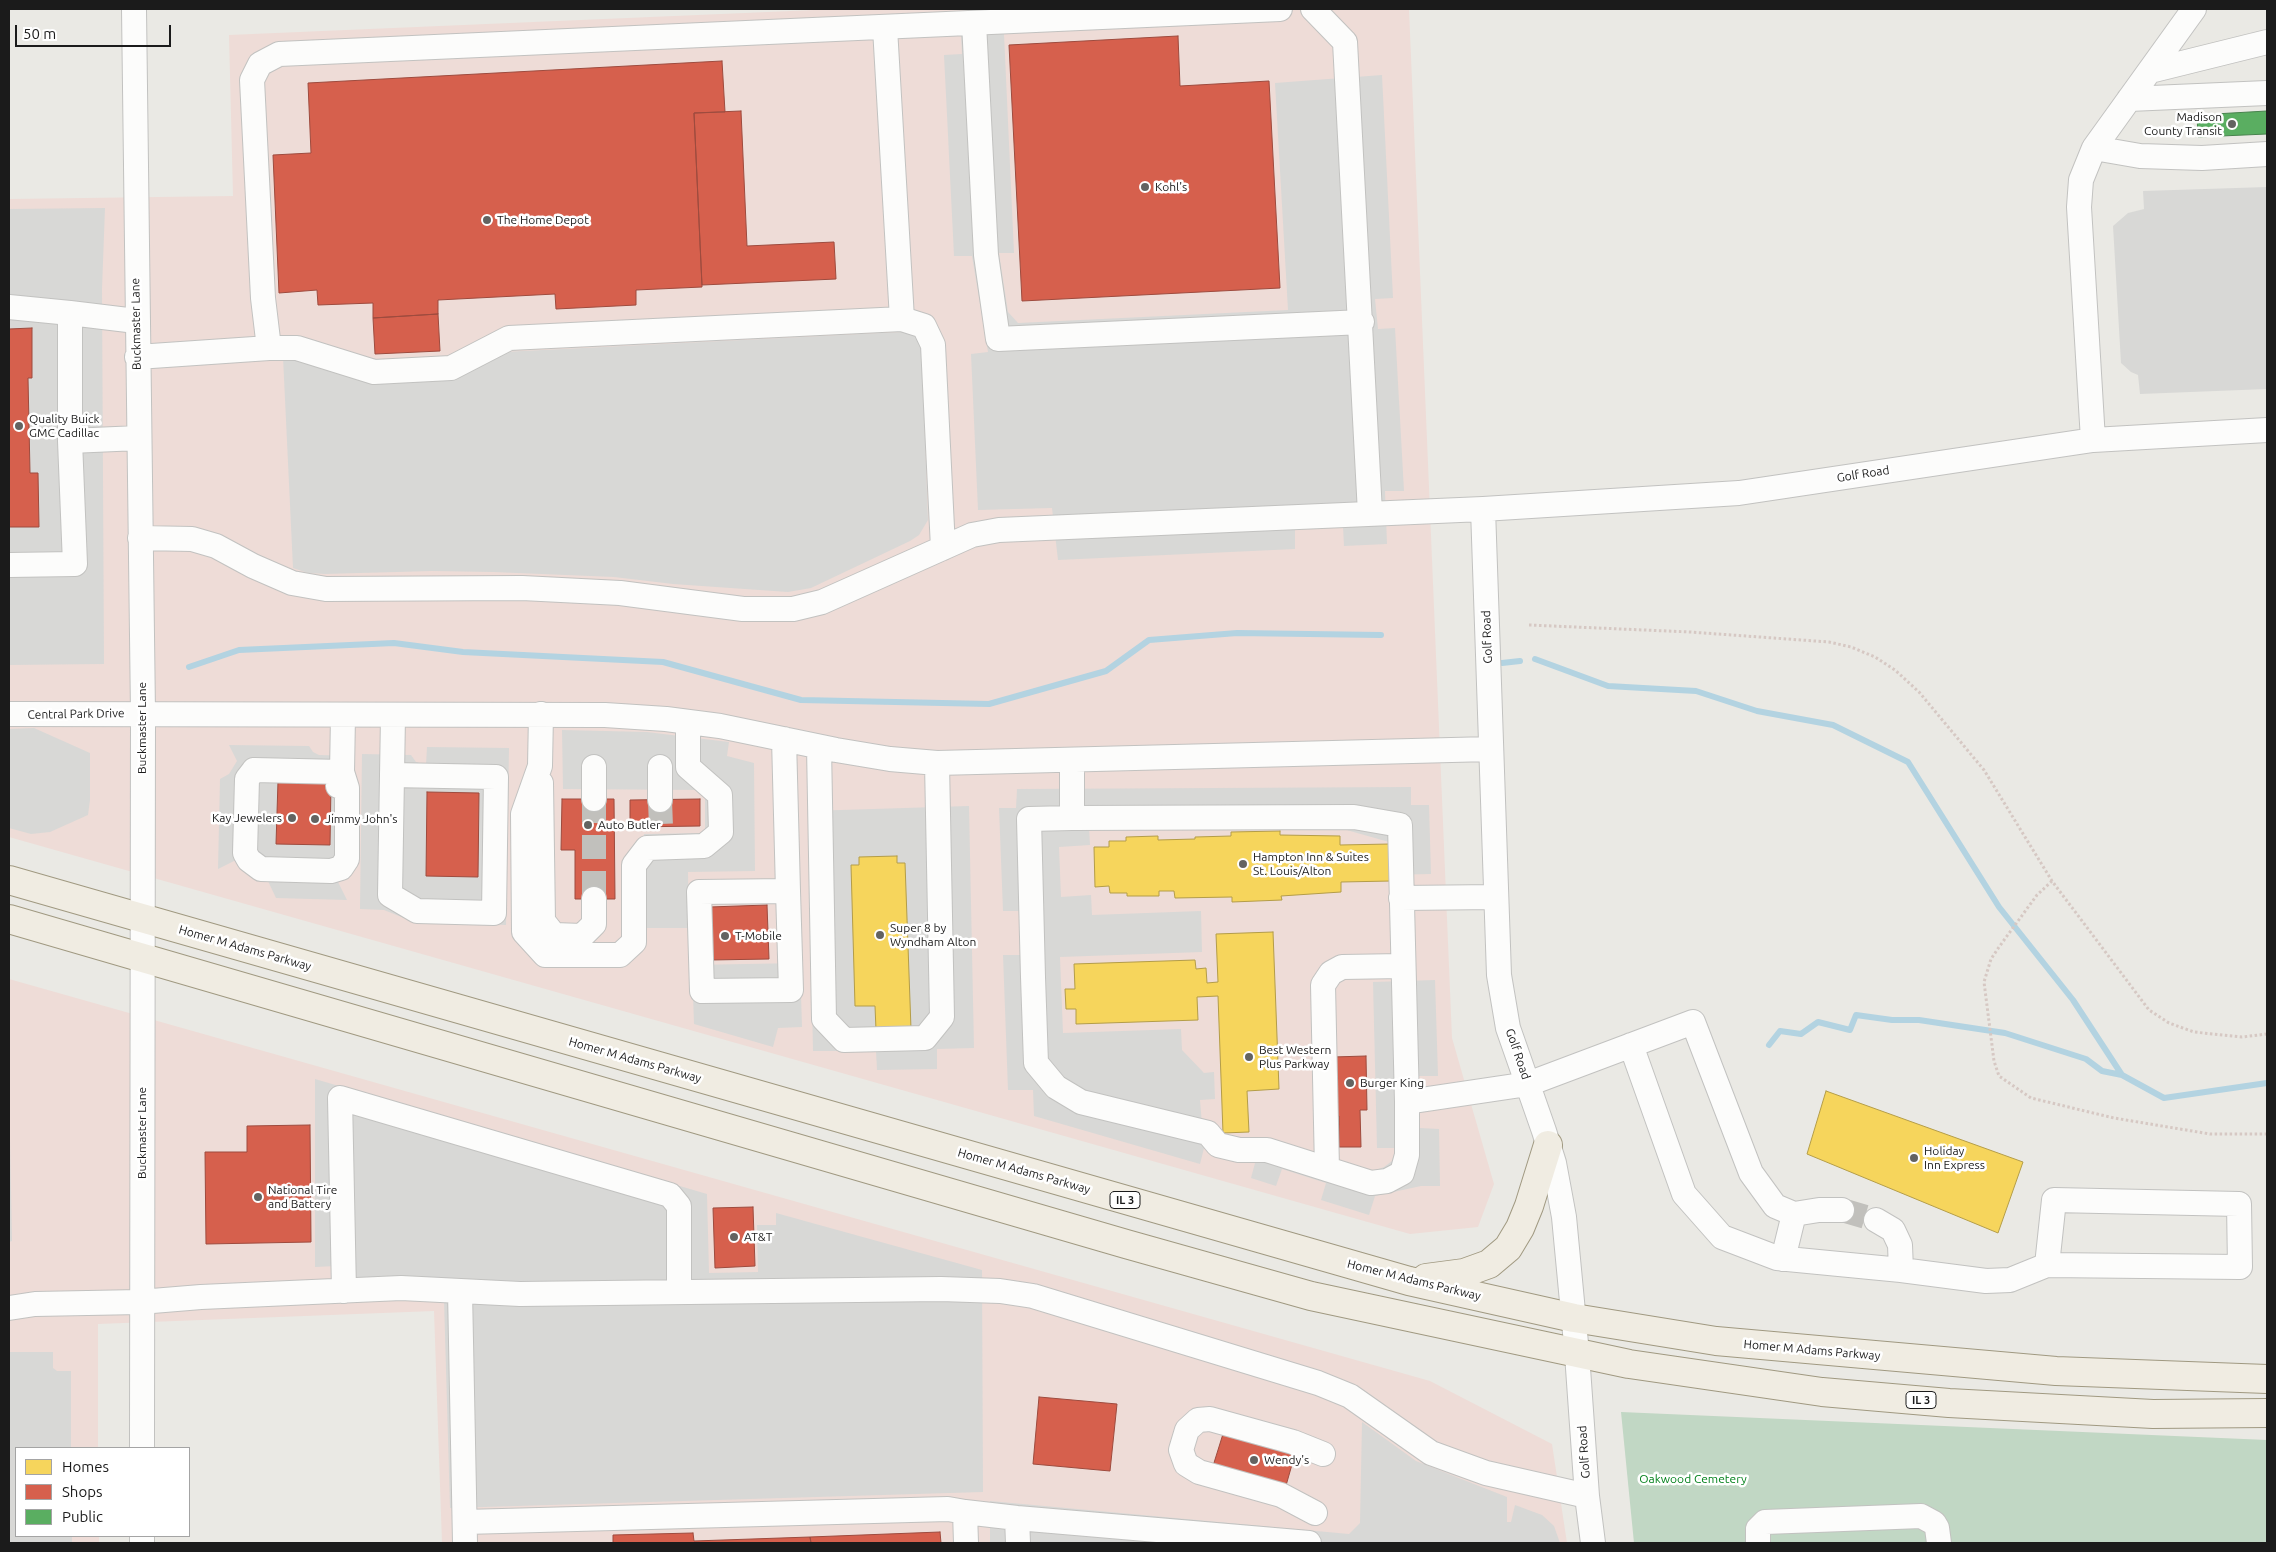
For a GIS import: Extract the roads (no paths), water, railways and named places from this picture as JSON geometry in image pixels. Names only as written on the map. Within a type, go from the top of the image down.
[{"type":"main road","name":"Homer M Adams Parkway","points":[[9,880],[1409,1281],[1574,1318],[1726,1342],[2056,1371],[2267,1379]]},
{"type":"main road","name":"IL 3","points":[[9,919],[1116,1242],[1302,1293],[1577,1354],[1628,1364],[1842,1394],[1949,1403],[2153,1414],[2267,1413]]},
{"type":"main road","points":[[1409,1281],[1464,1273],[1489,1264],[1508,1248],[1520,1228],[1529,1206],[1548,1145]]},
{"type":"street","name":"Buckmaster Lane","points":[[134,9],[136,321],[142,713],[143,958],[140,1302],[142,1447]]},
{"type":"street","points":[[269,348],[263,298],[252,80],[260,64],[279,54],[1280,9]]},
{"type":"street","points":[[1313,9],[1345,42],[1362,322],[1370,513]]},
{"type":"street","points":[[2093,440],[2079,207],[2081,180],[2094,148],[2194,9]]},
{"type":"street","points":[[974,23],[986,255],[998,339],[1362,322]]},
{"type":"street","points":[[885,28],[902,318]]},
{"type":"street","points":[[2150,71],[2267,42]]},
{"type":"street","points":[[2129,99],[2267,93]]},
{"type":"street","points":[[2094,148],[2140,156],[2202,158],[2267,154]]},
{"type":"street","points":[[9,307],[136,321]]},
{"type":"street","points":[[9,565],[75,564],[70,441],[70,313]]},
{"type":"street","points":[[137,357],[269,348],[296,348],[374,372],[452,368],[510,338],[902,318],[924,326],[933,345],[943,548]]},
{"type":"street","name":"Golf Road","points":[[1593,1543],[1587,1496],[1577,1354],[1564,1217],[1548,1145],[1508,1028],[1499,975],[1483,509],[1740,493],[2093,440],[2267,430]]},
{"type":"street","points":[[70,441],[139,438]]},
{"type":"street","points":[[140,538],[192,539],[216,546],[253,566],[292,583],[326,589],[522,588],[620,594],[703,605],[763,610],[793,609],[822,602],[972,535],[999,530],[1483,509]]},
{"type":"street","name":"Central Park Drive","points":[[9,714],[605,715],[688,722],[890,759],[937,763],[1491,749]]},
{"type":"street","points":[[541,714],[542,922],[554,935],[582,936],[594,924],[594,899]]},
{"type":"street","points":[[342,772],[254,770],[247,779],[245,852],[249,860],[261,869],[331,871],[341,868],[346,859],[347,824],[347,788],[342,772],[343,716]]},
{"type":"street","points":[[392,775],[496,777],[494,913],[417,911],[390,895],[392,775],[393,716]]},
{"type":"street","points":[[540,766],[523,814],[524,932],[545,955],[620,955],[634,942],[634,865],[647,848],[661,837],[704,846],[721,832],[720,795],[688,767],[688,722]]},
{"type":"street","points":[[784,740],[791,990],[702,992],[699,892],[788,892]]},
{"type":"street","points":[[818,747],[824,1019],[844,1040],[925,1038],[942,1017],[937,763]]},
{"type":"street","points":[[1072,760],[1072,818]]},
{"type":"street","points":[[594,767],[594,799]]},
{"type":"street","points":[[660,767],[660,800]]},
{"type":"street","points":[[1354,817],[1400,825],[1401,898],[1407,1155],[1402,1173],[1388,1181],[1371,1183],[1267,1150],[1239,1150],[1218,1145],[1208,1133],[1081,1102],[1056,1087],[1036,1063],[1029,819],[1354,817]]},
{"type":"street","points":[[1401,898],[1496,896]]},
{"type":"street","points":[[1327,1169],[1323,985],[1331,973],[1342,967],[1402,966]]},
{"type":"street","points":[[1407,1102],[1528,1084],[1693,1022],[1751,1173],[1776,1206],[1794,1214],[1819,1210],[1842,1210]]},
{"type":"street","points":[[1631,1045],[1684,1194],[1722,1237],[1783,1259],[1900,1270],[1986,1281],[2010,1280],[2047,1265],[2240,1267],[2239,1204],[2054,1200],[2047,1265]]},
{"type":"street","points":[[344,1290],[340,1098],[670,1195],[679,1206],[679,1292]]},
{"type":"street","points":[[1783,1259],[1794,1214]]},
{"type":"street","points":[[1876,1220],[1894,1230],[1900,1245],[1900,1270]]},
{"type":"street","points":[[9,1308],[35,1304],[140,1302],[201,1297],[401,1288],[520,1294],[940,1289],[1000,1291],[1033,1296],[1318,1383],[1350,1396],[1431,1453],[1486,1473],[1587,1496]]},
{"type":"street","points":[[460,1291],[465,1532],[896,1509],[948,1508],[965,1512],[1017,1518],[1309,1543]]},
{"type":"street","points":[[1316,1513],[1281,1495],[1199,1472],[1186,1464],[1181,1450],[1188,1430],[1198,1420],[1210,1419],[1293,1442],[1323,1454]]},
{"type":"street","points":[[965,1512],[966,1543]]},
{"type":"street","points":[[1758,1543],[1758,1529],[1765,1522],[1920,1516],[1934,1523],[1937,1528],[1939,1543]]},
{"type":"street","points":[[1017,1518],[1018,1543]]},
{"type":"waterway","points":[[189,667],[239,650],[394,643],[463,652],[663,662],[801,700],[989,704],[1106,671],[1149,640],[1237,633],[1381,635]]},
{"type":"waterway","points":[[1535,659],[1608,686],[1696,691],[1757,711],[1833,725],[1908,762],[1999,907],[2073,1000],[2122,1075],[2164,1098],[2267,1083]]},
{"type":"waterway","points":[[1502,663],[1520,661]]},
{"type":"waterway","points":[[1769,1045],[1780,1031],[1801,1034],[1818,1022],[1850,1030],[1856,1015],[1892,1020],[1919,1020],[2005,1033],[2086,1059],[2102,1071],[2122,1075]]},
{"type":"tunnel","points":[[594,799],[594,899]]},
{"type":"tunnel","points":[[660,800],[661,827]]},
{"type":"tunnel","points":[[1842,1210],[1876,1220]]},
{"type":"place","name":"Madison County Transit","points":[[2232,124]]},
{"type":"place","name":"Kohl's","points":[[1145,187]]},
{"type":"place","name":"The Home Depot","points":[[487,220]]},
{"type":"place","name":"Quality Buick GMC Cadillac","points":[[19,426]]},
{"type":"place","name":"Kay Jewelers","points":[[292,818]]},
{"type":"place","name":"Jimmy John's","points":[[315,819]]},
{"type":"place","name":"Auto Butler","points":[[588,825]]},
{"type":"place","name":"Hampton Inn & Suites St. Louis/Alton","points":[[1243,864]]},
{"type":"place","name":"Super 8 by Wyndham Alton","points":[[880,935]]},
{"type":"place","name":"T-Mobile","points":[[725,936]]},
{"type":"place","name":"Best Western Plus Parkway","points":[[1249,1057]]},
{"type":"place","name":"Burger King","points":[[1350,1083]]},
{"type":"place","name":"Holiday Inn Express","points":[[1914,1158]]},
{"type":"place","name":"National Tire and Battery","points":[[258,1197]]},
{"type":"place","name":"AT&T","points":[[734,1237]]},
{"type":"place","name":"Wendy's","points":[[1254,1460]]},
{"type":"park label","name":"Oakwood Cemetery","points":[[1693,1479]]}]
